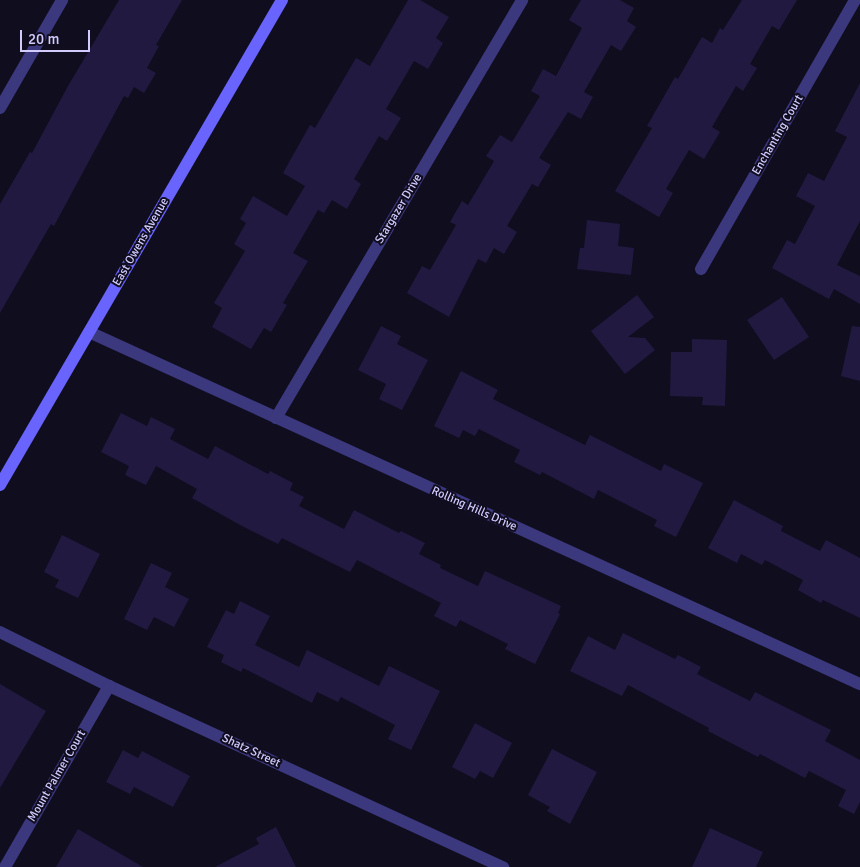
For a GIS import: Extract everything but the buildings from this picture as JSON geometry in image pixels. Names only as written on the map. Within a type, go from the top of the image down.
[{"type":"main road","name":"East Owens Avenue","points":[[0,485],[282,0]]},
{"type":"street","points":[[0,108],[62,0]]},
{"type":"street","name":"Stargazer Drive","points":[[276,418],[522,0]]},
{"type":"street","name":"Enchanting Court","points":[[701,269],[855,0]]},
{"type":"street","name":"Rolling Hills Drive","points":[[89,332],[860,684]]},
{"type":"street","name":"Shatz Street","points":[[0,632],[109,686],[503,867]]},
{"type":"street","name":"Mount Palmer Court","points":[[5,867],[109,686]]}]
